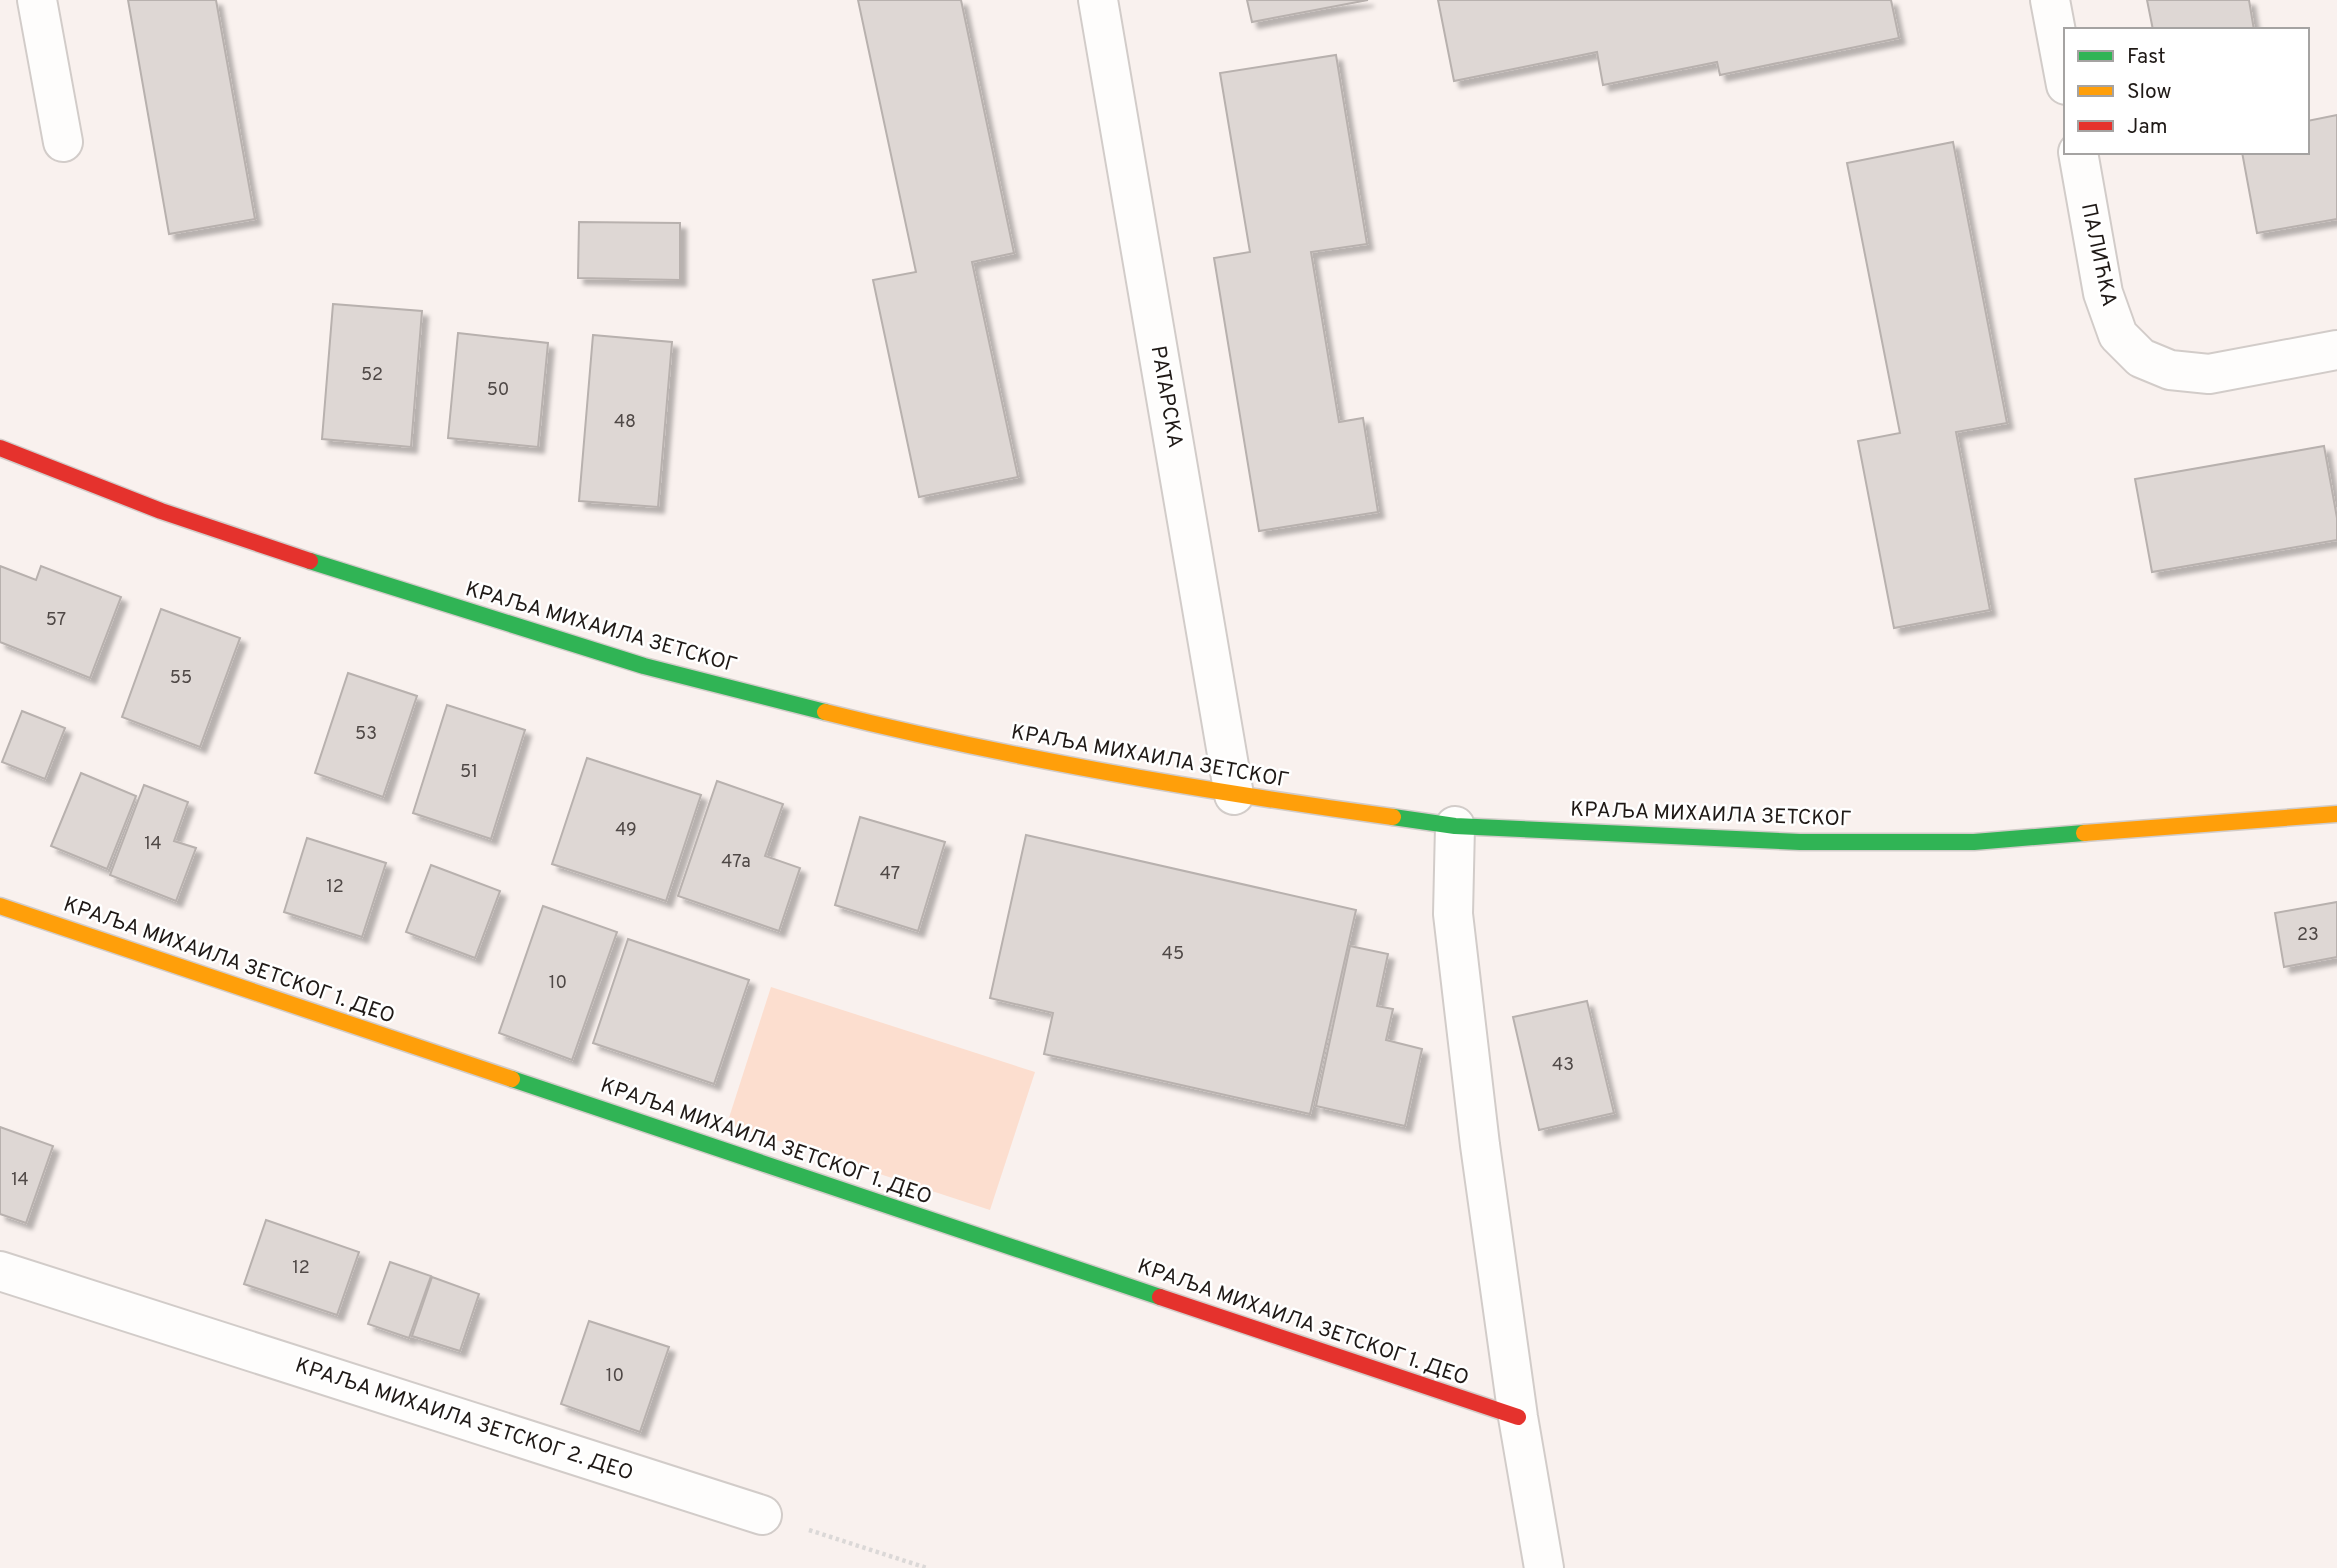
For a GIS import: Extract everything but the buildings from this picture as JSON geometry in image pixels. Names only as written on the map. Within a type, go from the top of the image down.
[{"type":"street","points":[[37,0],[63,142]]},
{"type":"street","name":"РАТАРСКА","points":[[1098,0],[1234,795]]},
{"type":"street","points":[[2050,0],[2064,74]]},
{"type":"street","name":"ПАЛИЋКА","points":[[2078,154],[2103,293],[2118,335],[2141,358],[2170,370],[2209,374],[2337,350]]},
{"type":"street","name":"КРАЉА МИХАИЛА ЗЕТСКОГ","points":[[0,448],[161,511],[360,578],[644,666],[908,733],[1234,795],[1455,825],[1800,842],[1974,842],[2337,814]]},
{"type":"street","points":[[1455,825],[1453,914],[1480,1146],[1518,1417],[1544,1568]]},
{"type":"street","name":"КРАЉА МИХАИЛА ЗЕТСКОГ 1. ДЕО","points":[[0,906],[1518,1417]]},
{"type":"street","name":"КРАЉА МИХАИЛА ЗЕТСКОГ 2. ДЕО","points":[[0,1271],[762,1515]]},
{"type":"path","points":[[762,1515],[927,1568]]},
{"type":"shaded area","points":[[771,987],[1035,1072],[990,1210],[727,1124]]},
{"type":"traffic: fast","points":[[310,561],[644,666],[825,712]]},
{"type":"traffic: fast","points":[[1393,817],[1455,826],[1800,842],[1974,842],[2084,833]]},
{"type":"traffic: fast","points":[[512,1079],[1160,1297]]},
{"type":"traffic: slow","points":[[825,712],[1037,759],[1250,796],[1393,817]]},
{"type":"traffic: slow","points":[[2084,833],[2337,814]]},
{"type":"traffic: slow","points":[[0,906],[512,1079]]},
{"type":"traffic: jam","points":[[0,448],[161,511],[310,561]]},
{"type":"traffic: jam","points":[[1160,1297],[1518,1417]]}]
